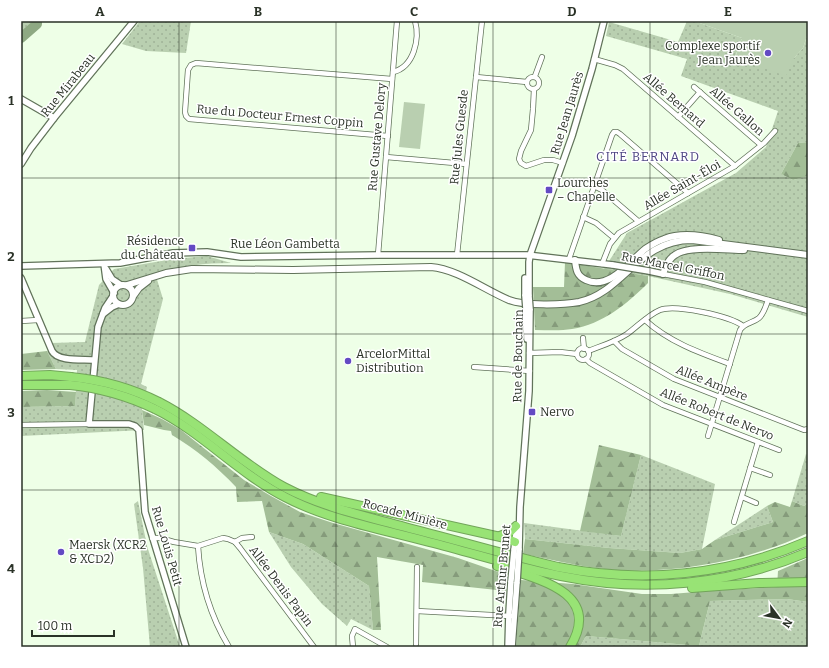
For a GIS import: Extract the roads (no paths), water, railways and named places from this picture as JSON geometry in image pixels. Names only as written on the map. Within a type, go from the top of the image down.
[{"type":"highway","name":"Rocade Minière","points":[[21,376],[50,375],[87,387],[120,395],[155,409],[188,429],[264,485],[299,504],[333,516],[530,569],[577,579],[620,584],[662,585],[698,582],[735,576],[764,568],[808,552]]},
{"type":"highway","name":"Rocade Minière","points":[[21,385],[71,381],[114,384],[159,402],[199,426],[258,470],[294,492],[333,507],[558,567],[622,575],[674,575],[737,565],[767,557],[808,541]]},
{"type":"highway","points":[[258,470],[297,488],[324,498],[499,536],[509,539],[517,548]]},
{"type":"highway","points":[[499,536],[510,532],[516,526]]},
{"type":"highway","points":[[484,557],[491,563],[550,583],[558,587],[568,596],[575,606],[578,617],[576,634],[570,647]]},
{"type":"highway","points":[[662,585],[669,589],[759,582],[808,582]]},
{"type":"main road","points":[[572,260],[580,276],[588,281],[598,282],[604,281],[613,276],[648,247],[673,236],[687,235],[705,237],[740,246]]},
{"type":"main road","points":[[154,277],[139,288],[128,304],[119,304],[115,300],[113,294],[117,287],[172,272],[192,269],[293,270],[436,268],[451,272],[516,302],[535,304],[566,303],[581,301],[597,295],[613,284],[647,255],[657,248],[669,243],[692,240],[808,255]]},
{"type":"main road","points":[[663,274],[671,259],[682,251],[712,249],[775,251]]},
{"type":"main road","points":[[124,285],[132,289],[134,295]]},
{"type":"street","name":"Rue Mirabeau","points":[[21,164],[31,148],[54,118],[134,21]]},
{"type":"street","name":"Rue Gustave Delory","points":[[378,255],[397,21]]},
{"type":"street","points":[[393,72],[402,68],[410,59],[415,50],[417,35],[415,21]]},
{"type":"street","name":"Rue Jules Guesde","points":[[457,255],[482,21]]},
{"type":"street","name":"Rue Jean Jaurès","points":[[529,255],[535,234],[546,210],[563,163],[604,21]]},
{"type":"street","points":[[535,76],[542,57]]},
{"type":"street","name":"Allée Bernard","points":[[594,59],[620,68],[734,166]]},
{"type":"street","name":"Rue du Docteur Ernest Coppin","points":[[388,136],[191,119],[186,116],[185,112],[189,68],[194,63],[392,79]]},
{"type":"street","points":[[527,82],[529,78],[535,76]]},
{"type":"street","points":[[534,89],[538,87],[540,83],[538,78],[535,76]]},
{"type":"street","points":[[476,77],[527,82]]},
{"type":"street","points":[[527,82],[528,87],[534,89]]},
{"type":"street","name":"Allée Gallon","points":[[694,87],[761,145]]},
{"type":"street","points":[[534,89],[531,130],[521,151],[520,161],[526,166],[547,159],[563,163]]},
{"type":"street","name":"Allée Gallon","points":[[678,117],[700,92]]},
{"type":"street","points":[[21,99],[54,118]]},
{"type":"street","name":"Allée Saint-Éloi","points":[[602,264],[608,248],[614,238],[622,231],[734,166],[761,145],[775,131]]},
{"type":"street","points":[[572,260],[583,217],[614,132],[617,132],[688,193]]},
{"type":"street","points":[[386,157],[466,164]]},
{"type":"street","points":[[594,186],[602,190],[638,221]]},
{"type":"street","points":[[583,217],[594,222],[614,238]]},
{"type":"street","name":"Rue Léon Gambetta","points":[[21,266],[104,264],[127,262],[177,253],[211,252],[241,257],[529,255]]},
{"type":"street","name":"Rue Marcel Griffon","points":[[529,255],[614,265],[705,282],[808,311]]},
{"type":"street","name":"Rue de Bouchain","points":[[520,507],[530,371],[530,331],[527,296],[529,255]]},
{"type":"street","points":[[104,264],[110,278],[124,285]]},
{"type":"street","points":[[21,425],[89,424],[97,331],[105,308],[113,294],[106,279],[104,264]]},
{"type":"street","points":[[21,278],[52,351],[57,357],[94,360]]},
{"type":"street","points":[[708,436],[740,330],[743,326],[761,316],[768,300]]},
{"type":"street","points":[[100,320],[108,310],[119,304]]},
{"type":"street","points":[[578,354],[579,350],[586,350],[614,341],[664,308],[710,313],[737,322],[743,326]]},
{"type":"street","points":[[21,321],[38,320]]},
{"type":"street","points":[[645,320],[656,329],[685,346],[730,364]]},
{"type":"street","points":[[578,354],[578,358],[581,360],[586,359],[589,354],[586,350],[583,338]]},
{"type":"street","name":"Allée Ampère","points":[[614,341],[622,349],[671,378],[804,430],[808,429]]},
{"type":"street","points":[[529,353],[560,352],[578,354]]},
{"type":"street","name":"Allée Robert de Nervo","points":[[586,359],[659,403],[779,450]]},
{"type":"street","points":[[474,367],[530,371]]},
{"type":"street","name":"Rue Louis Petit","points":[[89,424],[127,424],[136,427],[140,433],[144,508],[186,647]]},
{"type":"street","points":[[734,522],[758,442]]},
{"type":"street","points":[[750,468],[770,475]]},
{"type":"street","points":[[742,497],[756,503]]},
{"type":"street","points":[[517,548],[520,507]]},
{"type":"street","name":"Rue Arthur Brunet","points":[[508,647],[517,548],[516,526],[520,507]]},
{"type":"street","points":[[152,538],[160,538],[198,546],[220,538],[228,538],[235,542],[242,538],[252,537]]},
{"type":"street","name":"Allée Denis Papin","points":[[235,542],[313,645]]},
{"type":"street","points":[[198,546],[200,566],[208,600],[218,626],[230,647]]},
{"type":"street","points":[[416,644],[417,567]]},
{"type":"street","points":[[417,611],[511,616]]},
{"type":"street","name":"Rue Arthur Brunet","points":[[511,616],[512,647]]},
{"type":"street","points":[[353,647],[352,636],[355,629],[387,647]]},
{"type":"waterway","points":[[21,38],[37,24],[37,21]]},
{"type":"place","name":"Complexe sportif Jean Jaurès","points":[[768,53]]},
{"type":"place","name":"Lourches – Chapelle","points":[[549,190]]},
{"type":"place","name":"Résidence du Château","points":[[192,248]]},
{"type":"place","name":"ArcelorMittal Distribution","points":[[348,361]]},
{"type":"place","name":"Nervo","points":[[532,412]]},
{"type":"place","name":"Maersk (XCR2 & XCD2)","points":[[61,552]]},
{"type":"district","name":"CITÉ BERNARD","points":[[648,156]]}]
